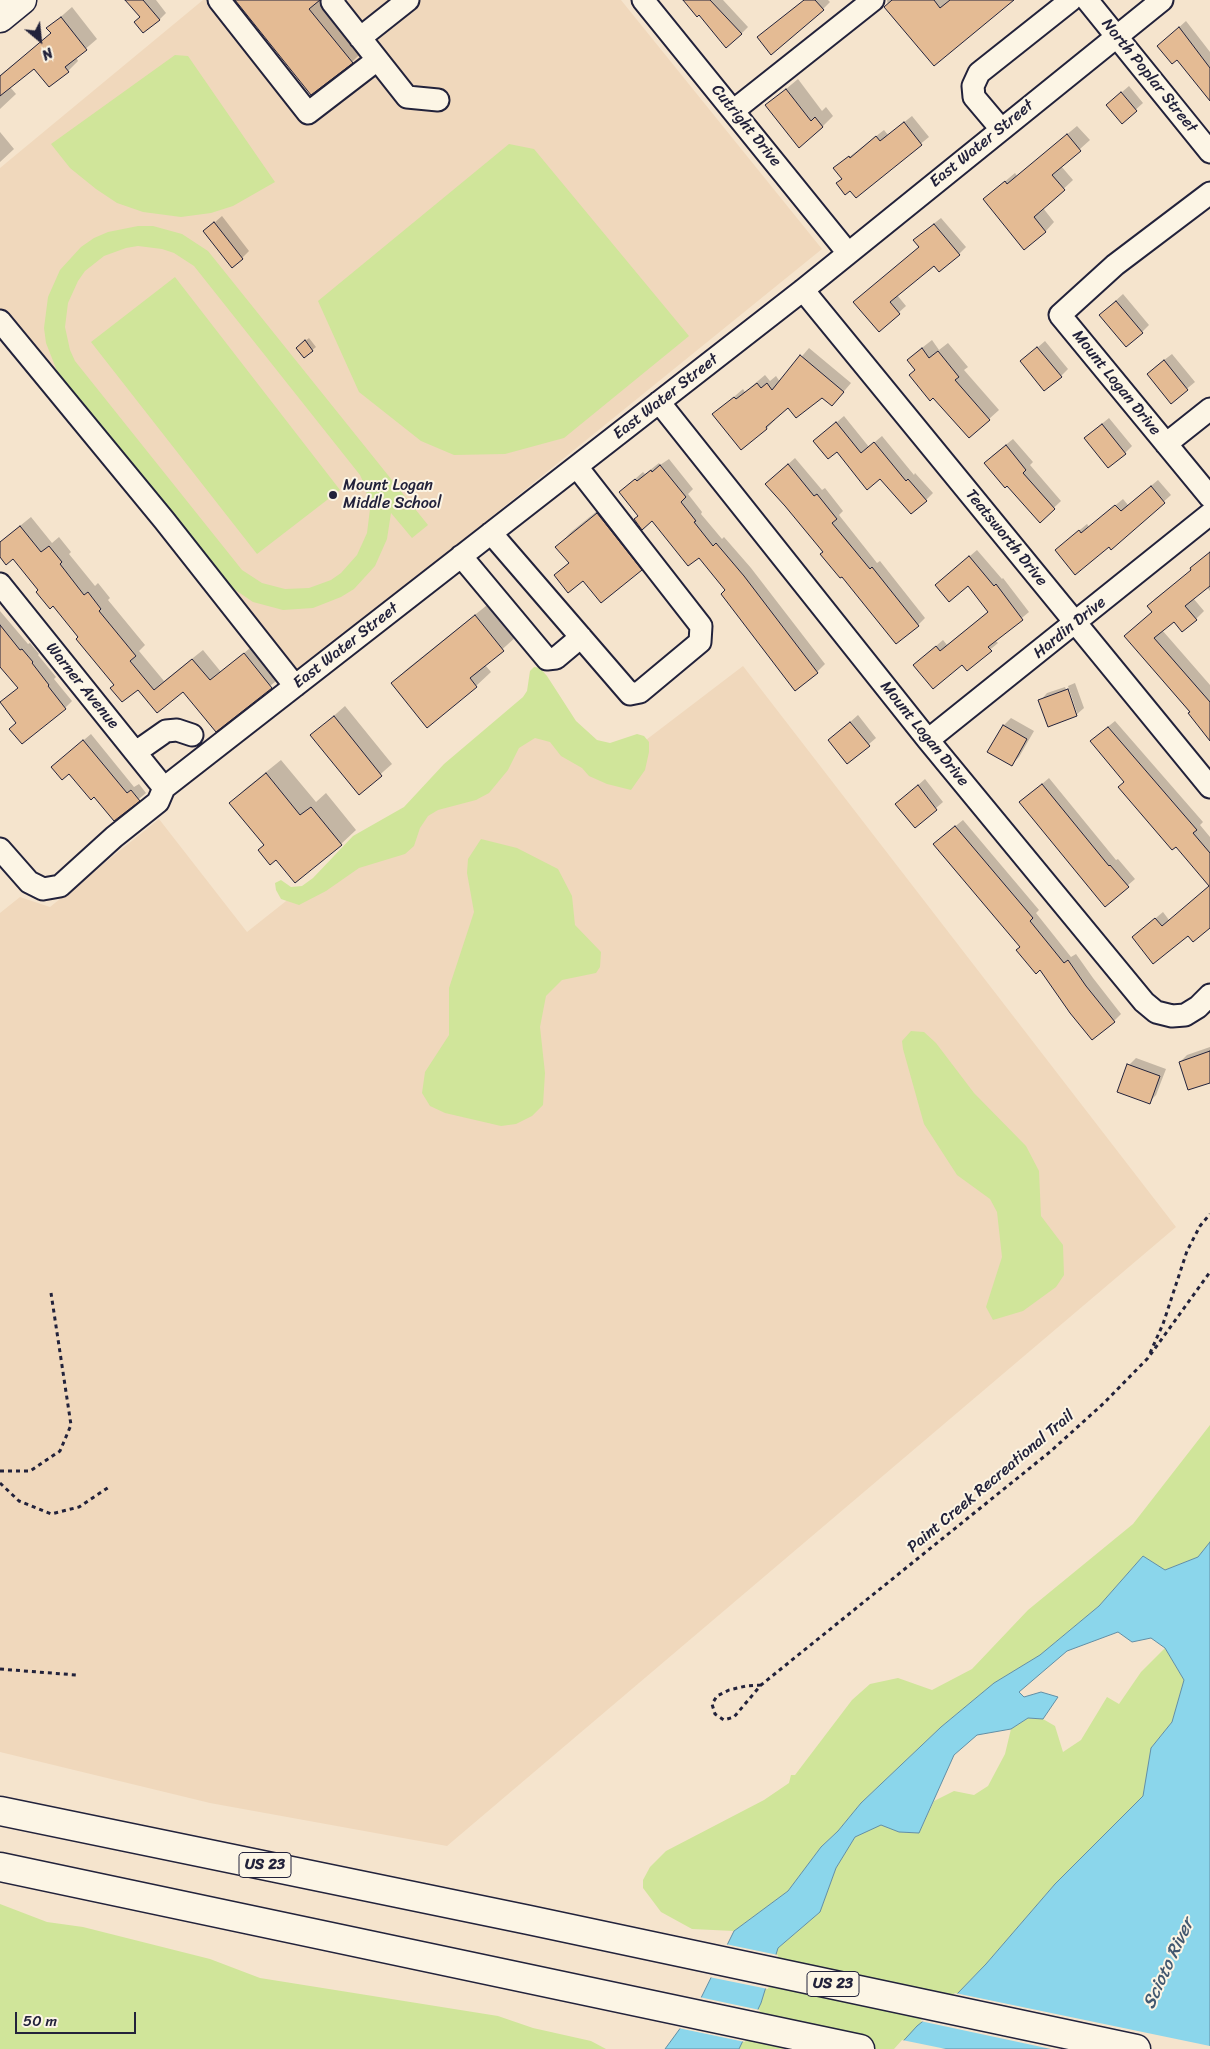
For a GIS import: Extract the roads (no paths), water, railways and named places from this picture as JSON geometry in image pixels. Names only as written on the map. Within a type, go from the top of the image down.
[{"type":"main road","points":[[0,18],[22,0]]},
{"type":"main road","name":"US 23","points":[[0,1811],[529,1920],[1136,2049]]},
{"type":"main road","points":[[0,1867],[860,2049]]},
{"type":"street","points":[[219,0],[308,113],[377,60]]},
{"type":"street","points":[[360,38],[408,0]]},
{"type":"street","name":"Cutright Drive","points":[[642,0],[848,253]]},
{"type":"street","points":[[733,111],[874,0]]},
{"type":"street","points":[[1001,129],[974,97],[973,86],[979,73],[1071,0]]},
{"type":"street","name":"North Poplar Street","points":[[1087,0],[1210,152]]},
{"type":"street","name":"East Water Street","points":[[0,849],[29,882],[43,889],[52,889],[60,886],[114,837],[158,802],[164,788],[803,290],[1162,0]]},
{"type":"street","points":[[333,1],[407,97],[438,100]]},
{"type":"street","name":"Mount Logan Drive","points":[[1210,193],[1115,265],[1060,315],[1210,497]]},
{"type":"street","name":"Teatsworth Drive","points":[[803,290],[1210,787]]},
{"type":"street","points":[[0,321],[164,520],[295,686]]},
{"type":"street","name":"Mount Logan Drive","points":[[659,402],[928,740],[1144,1002],[1156,1012],[1172,1016],[1185,1014],[1198,1007],[1210,995]]},
{"type":"street","points":[[1166,444],[1210,409]]},
{"type":"street","points":[[491,532],[630,694],[640,692],[700,642],[701,626],[577,467]]},
{"type":"street","name":"Hardin Drive","points":[[928,740],[1210,514]]},
{"type":"street","points":[[461,556],[547,659],[556,658],[581,637]]},
{"type":"street","name":"Warner Avenue","points":[[0,584],[164,788]]},
{"type":"street","points":[[136,752],[166,731],[177,730],[192,735]]},
{"type":"water","name":"Scioto River","points":[[1210,1542],[1210,2049],[896,2049],[917,2026],[957,1994],[986,1964],[1055,1884],[1143,1796],[1151,1748],[1172,1722],[1184,1680],[1165,1648],[1151,1638],[1132,1642],[1118,1632],[1067,1651],[1019,1692],[1024,1697],[1041,1692],[1058,1697],[1043,1719],[1028,1718],[1011,1729],[977,1735],[954,1755],[919,1833],[899,1832],[881,1825],[855,1837],[836,1868],[820,1912],[778,1948],[761,2003],[739,2049],[665,2049],[698,2004],[734,1931],[788,1891],[821,1847],[838,1831],[861,1803],[941,1727],[994,1683],[1040,1655],[1099,1606],[1143,1556],[1165,1570],[1198,1557]]},
{"type":"place","name":"Mount Logan Middle School","points":[[333,495]]}]
